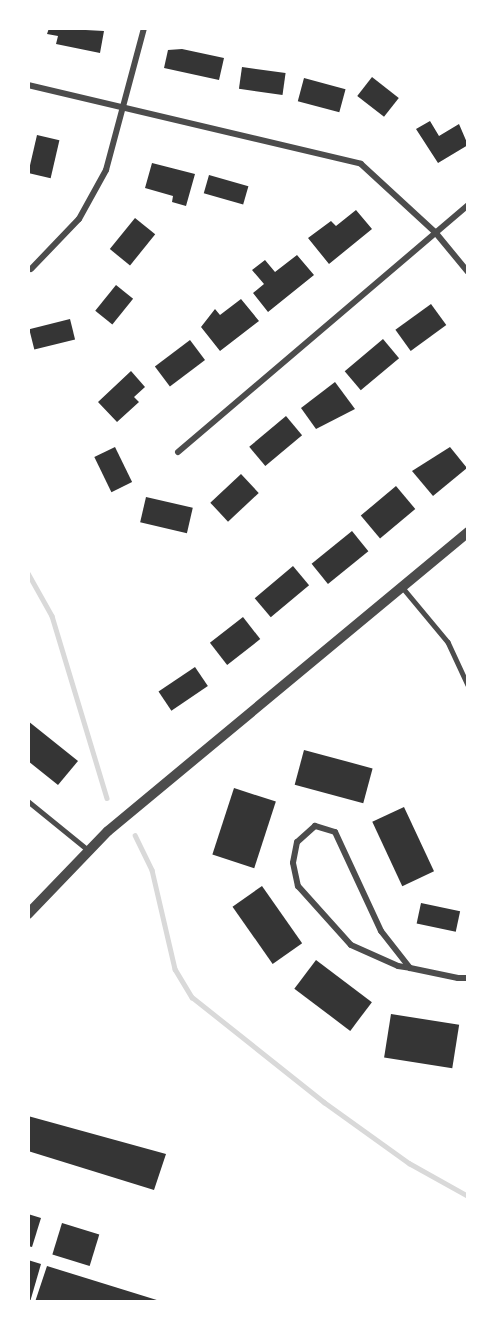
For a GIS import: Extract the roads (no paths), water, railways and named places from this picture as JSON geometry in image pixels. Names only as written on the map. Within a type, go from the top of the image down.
[{"type":"street","points":[[31,269],[79,219],[106,170],[144,28]]},
{"type":"street","points":[[28,85],[361,164],[435,232],[468,272]]},
{"type":"street","points":[[178,452],[468,205]]},
{"type":"street","points":[[28,914],[87,849],[468,532]]},
{"type":"street","points":[[410,969],[381,931],[335,832],[315,826],[297,842],[293,862],[298,886],[351,945],[410,969],[468,978]]},
{"type":"lane","points":[[401,587],[448,642],[468,685]]},
{"type":"lane","points":[[28,801],[87,849]]},
{"type":"waterway","points":[[28,573],[52,616],[107,798]]},
{"type":"waterway","points":[[135,835],[152,870],[175,969],[192,997],[324,1102],[409,1163],[468,1196]]}]
